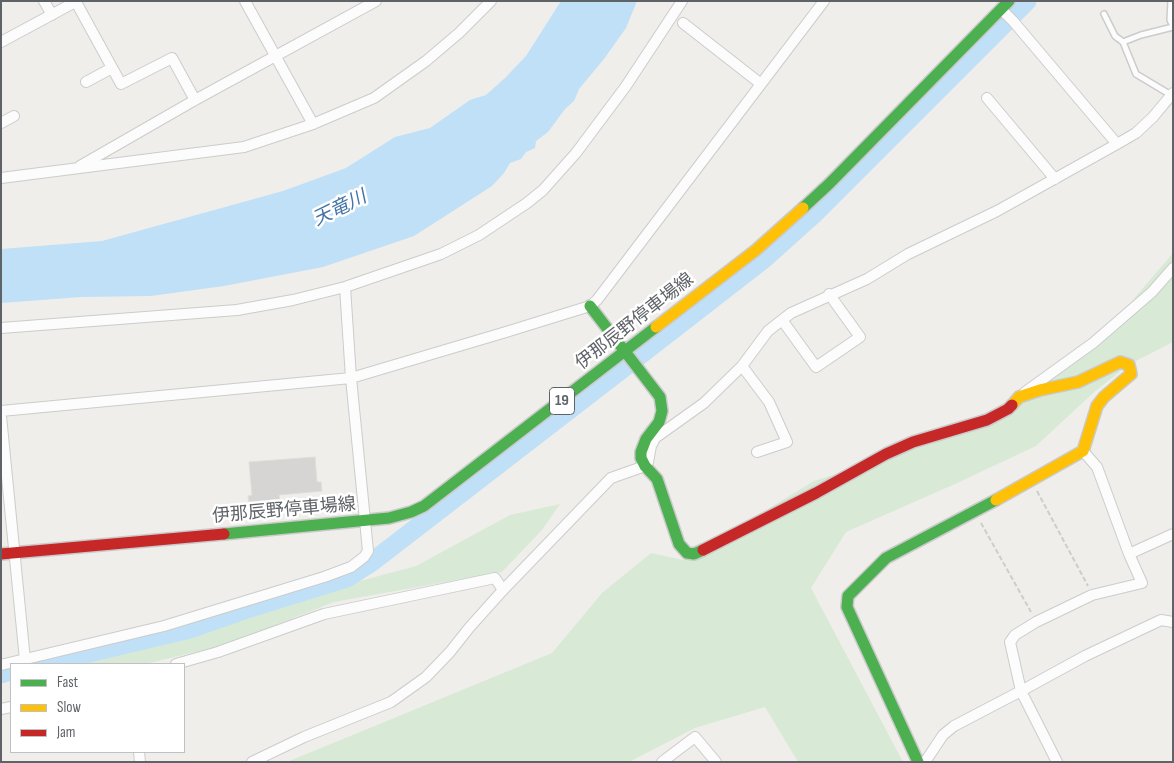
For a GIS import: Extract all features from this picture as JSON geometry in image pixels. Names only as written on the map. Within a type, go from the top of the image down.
[{"type":"street","points":[[44,1],[52,15]]},
{"type":"street","points":[[245,1],[313,124]]},
{"type":"street","points":[[77,168],[93,157],[195,100],[376,1]]},
{"type":"street","points":[[1,178],[244,147],[313,124],[374,98],[426,61],[459,33],[491,1]]},
{"type":"street","points":[[1,328],[237,310],[345,288],[441,254],[486,230],[543,190],[576,153],[626,86],[682,1]]},
{"type":"street","points":[[1,411],[351,378],[590,306],[598,300],[824,1]]},
{"type":"street","points":[[2,41],[76,2],[121,84],[172,58],[195,100]]},
{"type":"street","points":[[1005,5],[1013,21],[1117,144]]},
{"type":"street","name":"伊那辰野停車場線","points":[[1,554],[364,521],[389,518],[424,506],[756,250],[829,184],[1005,5]]},
{"type":"street","points":[[683,23],[761,84]]},
{"type":"street","points":[[86,82],[112,68]]},
{"type":"street","points":[[252,762],[304,737],[391,702],[426,677],[503,590],[611,478],[645,466],[648,462],[650,446],[655,438],[704,403],[742,366],[768,331],[791,313],[829,294],[867,279],[908,254],[997,211],[1117,144],[1136,133],[1153,117],[1172,94]]},
{"type":"street","points":[[988,98],[1056,179]]},
{"type":"street","points":[[1,123],[14,116]]},
{"type":"street","points":[[590,306],[660,397],[662,411],[659,422],[646,439],[640,458],[657,479],[679,544],[688,553],[694,554],[816,493],[886,454],[913,442],[987,420],[1008,409],[1019,397],[1093,343],[1152,292],[1173,268]]},
{"type":"street","points":[[10,663],[164,626],[324,577],[351,567],[364,557],[368,551],[351,378],[345,288]]},
{"type":"street","points":[[782,320],[816,367],[860,337],[829,294]]},
{"type":"street","points":[[918,762],[848,607],[848,596],[886,558],[975,512],[1083,450],[1097,406],[1104,397],[1131,374],[1129,365],[1120,362],[1078,382],[1040,390],[1019,397]]},
{"type":"street","points":[[742,366],[769,402],[787,442],[757,452]]},
{"type":"street","points":[[1,416],[24,660]]},
{"type":"street","points":[[1057,762],[1021,691],[1010,642],[1015,635],[1036,622],[1092,595],[1142,583],[1096,467],[1083,450]]},
{"type":"street","points":[[1129,554],[1173,534]]},
{"type":"street","points":[[180,663],[218,652],[324,614],[495,578],[503,590]]},
{"type":"street","points":[[926,762],[943,735],[954,726],[1085,656],[1152,624],[1161,620],[1173,622]]},
{"type":"street","points":[[662,762],[695,737],[716,762]]},
{"type":"lane","points":[[1123,42],[1141,35],[1173,27],[1170,20],[1171,1]]},
{"type":"lane","points":[[1104,14],[1115,36],[1123,42],[1136,74],[1172,94]]},
{"type":"path","points":[[1031,480],[1092,595]]},
{"type":"path","points":[[975,512],[1036,622]]},
{"type":"green space","points":[[1173,253],[1173,342],[1128,365],[1092,394],[1036,446],[846,532],[811,588],[903,762],[798,762],[765,707],[695,728],[629,762],[287,762],[552,653],[602,593],[651,553],[683,560],[814,481],[955,436],[1105,338],[1137,295]]},
{"type":"green space","points":[[560,504],[542,530],[502,572],[334,602],[225,645],[149,663],[68,663],[188,635],[289,600],[416,566],[510,515]]},
{"type":"water","name":"天竜川","points":[[561,1],[637,1],[626,28],[579,89],[574,101],[565,109],[548,132],[536,141],[535,148],[526,152],[521,159],[510,163],[492,186],[414,236],[323,267],[224,286],[151,296],[81,297],[1,303],[1,249],[102,241],[283,191],[346,168],[395,137],[430,128],[470,100],[486,95],[505,78],[526,56]]},
{"type":"building","points":[[315,457],[317,482],[321,482],[322,491],[279,495],[280,503],[249,505],[248,496],[252,495],[249,462]]},
{"type":"waterway","points":[[635,359],[764,259],[813,215],[1027,1]]},
{"type":"waterway","points":[[46,663],[190,629],[347,578],[372,562],[630,363]]},
{"type":"waterway","points":[[1,674],[10,671]]},
{"type":"traffic: fast","points":[[803,208],[1009,1]]},
{"type":"traffic: fast","points":[[590,306],[660,397],[662,411],[659,422],[646,439],[641,452],[641,458],[645,466],[657,479],[679,544],[687,553],[694,554],[703,550]]},
{"type":"traffic: fast","points":[[224,534],[389,518],[424,506],[656,327]]},
{"type":"traffic: fast","points":[[918,762],[847,607],[848,596],[886,558],[996,500]]},
{"type":"traffic: slow","points":[[656,327],[756,250],[803,208]]},
{"type":"traffic: slow","points":[[996,500],[1083,451],[1097,406],[1104,397],[1131,374],[1129,365],[1120,362],[1078,382],[1040,390],[1019,397],[1012,405]]},
{"type":"traffic: jam","points":[[703,550],[816,493],[886,454],[913,442],[987,420],[1012,405]]},
{"type":"traffic: jam","points":[[1,554],[224,534]]}]
